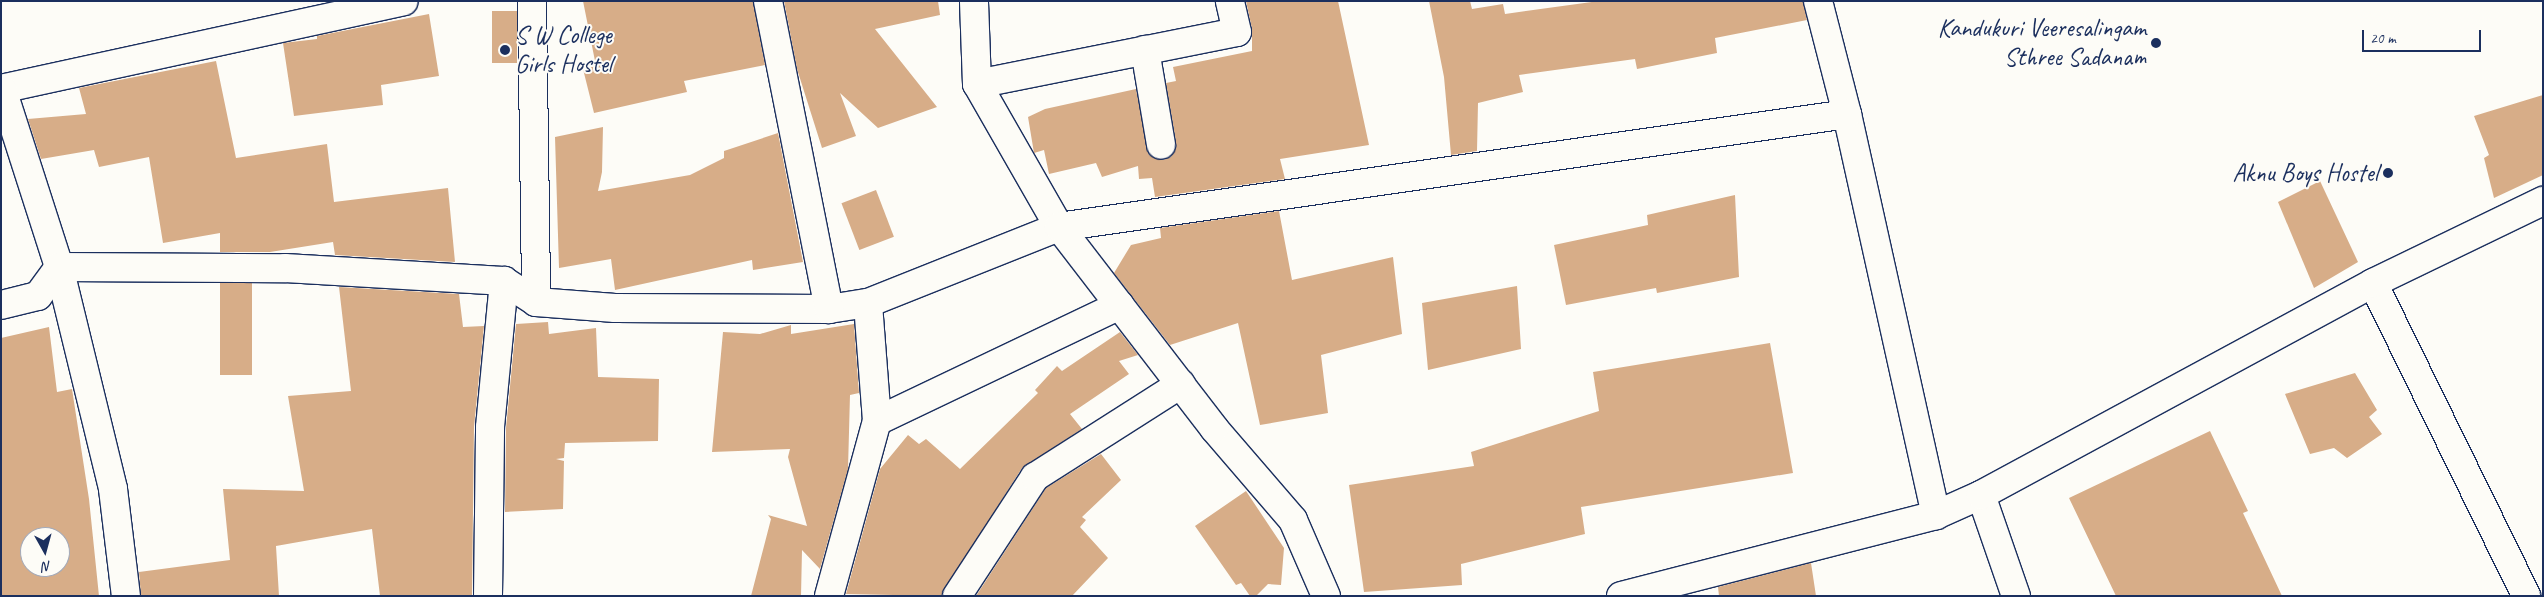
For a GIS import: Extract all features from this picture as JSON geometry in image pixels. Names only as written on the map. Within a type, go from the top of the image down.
[{"type":"street","points":[[126,596],[113,489],[59,267],[2,89],[403,1]]},
{"type":"street","points":[[532,1],[536,302]]},
{"type":"street","points":[[768,1],[829,308]]},
{"type":"street","points":[[974,1],[977,84],[1059,227],[1181,384],[1293,520],[1326,596]]},
{"type":"street","points":[[977,84],[1237,32],[1230,1]]},
{"type":"street","points":[[1818,1],[1847,114],[1936,514]]},
{"type":"street","points":[[1145,50],[1162,145]]},
{"type":"street","points":[[59,267],[285,268],[504,281],[536,302],[615,308],[829,308],[868,303],[1059,227],[1847,114]]},
{"type":"street","points":[[1621,596],[1936,514],[1981,495],[2373,282],[2543,201]]},
{"type":"street","points":[[1,305],[38,296],[59,267]]},
{"type":"street","points":[[488,596],[490,427],[504,281]]},
{"type":"street","points":[[2373,282],[2526,596]]},
{"type":"street","points":[[829,596],[877,421],[868,303]]},
{"type":"street","points":[[877,421],[1120,305]]},
{"type":"street","points":[[956,596],[1035,477],[1181,384]]},
{"type":"street","points":[[1981,495],[2016,596]]},
{"type":"building","points":[[583,1],[753,1],[765,65],[684,81],[687,92],[594,113],[583,69],[596,66]]},
{"type":"building","points":[[784,1],[938,1],[940,15],[875,29],[937,107],[878,128],[840,93],[856,136],[822,148],[797,69]]},
{"type":"building","points":[[1246,1],[1338,1],[1369,145],[1280,159],[1285,179],[1155,197],[1152,178],[1139,179],[1138,166],[1102,177],[1096,163],[1049,174],[1044,150],[1034,153],[1028,117],[1045,109],[1136,89],[1149,155],[1163,160],[1171,157],[1176,142],[1166,83],[1176,81],[1173,67],[1252,51],[1252,29]]},
{"type":"building","points":[[1429,1],[1470,1],[1472,9],[1503,4],[1505,14],[1599,1],[1803,1],[1807,20],[1715,38],[1717,53],[1637,69],[1635,59],[1519,75],[1523,92],[1478,103],[1477,151],[1451,155],[1444,77]]},
{"type":"building","points":[[492,11],[517,11],[517,63],[492,63]]},
{"type":"building","points":[[429,14],[439,76],[381,85],[383,105],[294,116],[283,43],[317,39],[317,36]]},
{"type":"building","points":[[216,61],[236,158],[327,144],[334,202],[448,188],[455,262],[335,255],[333,242],[270,252],[220,252],[220,233],[163,243],[149,157],[99,167],[94,150],[41,159],[28,119],[86,114],[79,88]]},
{"type":"building","points":[[2543,95],[2543,175],[2494,198],[2484,158],[2489,155],[2474,116]]},
{"type":"building","points":[[603,127],[602,172],[598,191],[690,175],[724,158],[724,151],[778,133],[803,262],[753,270],[752,260],[615,290],[611,259],[559,268],[555,137]]},
{"type":"building","points":[[2320,181],[2358,262],[2314,288],[2278,202]]},
{"type":"building","points":[[876,190],[894,237],[859,250],[841,203]]},
{"type":"building","points":[[1735,195],[1739,277],[1657,293],[1656,288],[1566,305],[1554,245],[1648,225],[1647,215]]},
{"type":"building","points":[[1279,211],[1292,280],[1393,257],[1402,334],[1321,355],[1328,413],[1260,425],[1238,323],[1170,345],[1114,273],[1131,245],[1161,238],[1160,228]]},
{"type":"building","points":[[220,283],[252,283],[252,375],[220,375]]},
{"type":"building","points":[[1517,286],[1521,349],[1428,370],[1422,303]]},
{"type":"building","points":[[339,287],[459,294],[463,327],[484,326],[474,427],[472,596],[380,596],[372,529],[276,546],[279,596],[141,596],[139,572],[230,560],[223,489],[304,491],[288,396],[351,391]]},
{"type":"building","points":[[548,322],[549,334],[596,328],[598,377],[659,379],[658,441],[565,443],[564,458],[556,459],[564,461],[563,509],[505,512],[506,428],[516,324]]},
{"type":"building","points":[[854,324],[859,393],[850,395],[848,469],[820,569],[802,550],[801,596],[751,596],[771,519],[768,515],[807,526],[788,457],[790,449],[712,452],[723,332],[760,334],[791,325],[791,334]]},
{"type":"building","points":[[49,327],[57,392],[72,389],[89,499],[99,596],[1,596],[1,338]]},
{"type":"building","points":[[1120,332],[1138,355],[1119,361],[1129,374],[1070,414],[1082,429],[1022,468],[941,596],[846,594],[880,469],[908,435],[919,444],[926,439],[960,469],[1038,393],[1035,390],[1057,366],[1062,371]]},
{"type":"building","points":[[1770,343],[1793,473],[1581,507],[1585,534],[1461,564],[1462,585],[1364,592],[1349,485],[1474,466],[1471,452],[1599,411],[1593,372]]},
{"type":"building","points":[[2355,373],[2377,410],[2369,417],[2382,434],[2347,458],[2334,448],[2310,454],[2285,394]]},
{"type":"building","points":[[2210,431],[2248,511],[2243,513],[2282,596],[2116,596],[2069,498]]},
{"type":"building","points":[[1101,454],[1121,480],[1082,517],[1086,520],[1080,527],[1108,558],[1072,596],[976,596],[1046,488]]},
{"type":"building","points":[[1246,491],[1284,548],[1281,585],[1268,584],[1256,596],[1250,596],[1241,583],[1236,585],[1195,526]]},
{"type":"building","points":[[1811,563],[1816,596],[1719,596],[1718,587]]},
{"type":"place","name":"Kandukuri Veeresalingam Sthree Sadanam","points":[[2156,43]]},
{"type":"place","name":"S W College Girls Hostel","points":[[505,50]]},
{"type":"place","name":"Aknu Boys Hostel","points":[[2388,173]]}]
